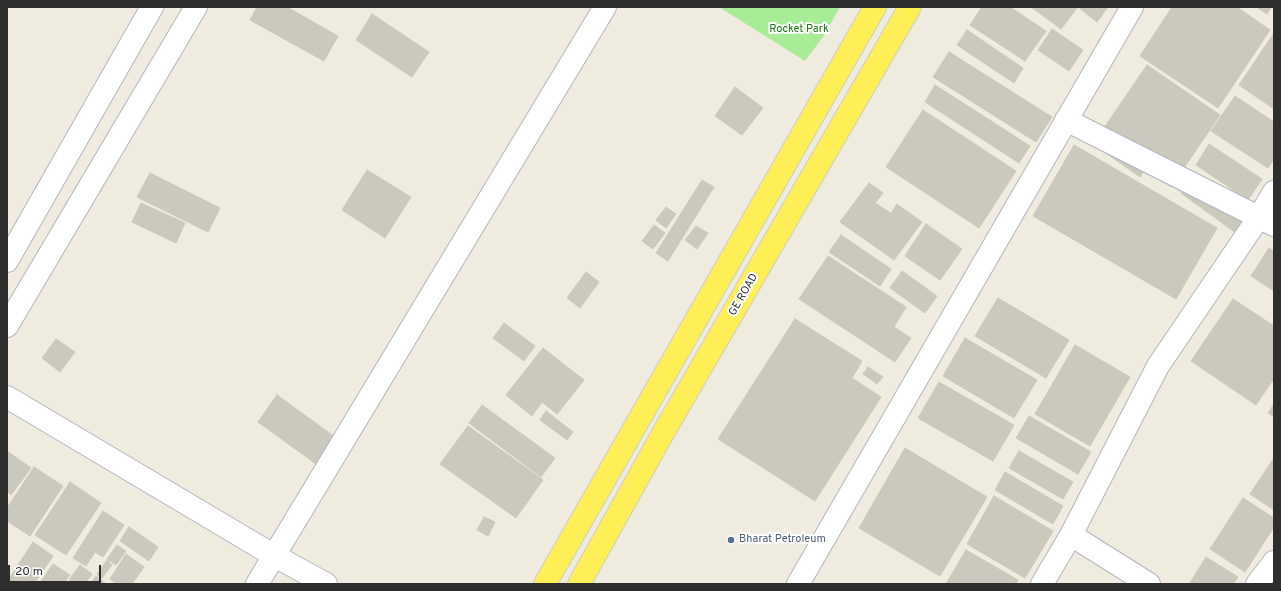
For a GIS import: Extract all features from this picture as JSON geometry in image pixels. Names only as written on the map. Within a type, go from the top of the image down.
[{"type":"main road","points":[[545,584],[875,7]]},
{"type":"main road","name":"GE ROAD","points":[[579,584],[662,435],[910,7]]},
{"type":"street","points":[[7,261],[152,7]]},
{"type":"street","points":[[7,326],[196,7]]},
{"type":"street","points":[[257,584],[273,555],[605,7]]},
{"type":"street","points":[[798,584],[1132,7]]},
{"type":"street","points":[[1066,120],[1266,221]]},
{"type":"street","points":[[1042,584],[1071,535],[1158,366],[1266,221],[1274,192]]},
{"type":"street","points":[[7,397],[273,555],[326,584]]},
{"type":"street","points":[[1071,535],[1149,584]]},
{"type":"street","points":[[1258,584],[1274,562]]},
{"type":"green space","name":"Rocket Park","points":[[719,7],[840,7],[823,37],[805,61]]},
{"type":"building","points":[[257,7],[287,7],[338,36],[324,61],[250,20]]},
{"type":"building","points":[[982,7],[1010,7],[1046,31],[1025,61],[970,25]]},
{"type":"building","points":[[1031,7],[1078,7],[1061,29]]},
{"type":"building","points":[[1078,7],[1108,7],[1097,22]]},
{"type":"building","points":[[1172,7],[1237,7],[1270,30],[1218,108],[1140,56]]},
{"type":"building","points":[[1256,7],[1271,7],[1267,14]]},
{"type":"building","points":[[372,14],[429,52],[412,77],[356,40]]},
{"type":"building","points":[[1052,29],[1083,50],[1069,71],[1038,50]]},
{"type":"building","points":[[967,30],[1023,68],[1014,83],[957,45]]},
{"type":"building","points":[[1274,33],[1274,109],[1239,85]]},
{"type":"building","points":[[949,52],[1052,117],[1036,142],[933,77]]},
{"type":"building","points":[[1147,65],[1220,115],[1171,187],[1145,169],[1140,177],[1093,144]]},
{"type":"building","points":[[935,85],[1030,146],[1019,163],[925,102]]},
{"type":"building","points":[[735,87],[763,108],[742,135],[715,116]]},
{"type":"building","points":[[1235,96],[1274,122],[1274,159],[1268,168],[1211,131]]},
{"type":"building","points":[[923,110],[1016,171],[979,228],[886,167]]},
{"type":"building","points":[[1209,144],[1262,179],[1248,200],[1196,165]]},
{"type":"building","points":[[1074,145],[1217,228],[1176,299],[1033,216]]},
{"type":"building","points":[[367,170],[411,197],[385,238],[342,210]]},
{"type":"building","points":[[150,173],[220,208],[208,232],[137,197]]},
{"type":"building","points":[[1196,174],[1250,213],[1236,233],[1181,193]]},
{"type":"building","points":[[702,180],[714,187],[668,261],[656,253]]},
{"type":"building","points":[[869,183],[883,193],[875,203],[891,213],[897,204],[922,222],[894,260],[840,222]]},
{"type":"building","points":[[141,203],[185,223],[176,243],[132,222]]},
{"type":"building","points":[[666,207],[676,214],[666,228],[656,220]]},
{"type":"building","points":[[926,224],[962,249],[940,280],[905,256]]},
{"type":"building","points":[[654,225],[665,233],[653,249],[642,241]]},
{"type":"building","points":[[696,226],[708,233],[697,249],[685,240]]},
{"type":"building","points":[[841,235],[891,269],[880,286],[829,252]]},
{"type":"building","points":[[1269,248],[1274,251],[1274,291],[1251,276]]},
{"type":"building","points":[[828,256],[906,307],[894,327],[911,338],[895,362],[799,299]]},
{"type":"building","points":[[902,271],[937,296],[925,313],[890,288]]},
{"type":"building","points":[[586,272],[599,282],[580,308],[567,298]]},
{"type":"building","points":[[998,298],[1069,340],[1046,378],[975,336]]},
{"type":"building","points":[[1233,299],[1274,326],[1274,383],[1272,381],[1256,405],[1191,361]]},
{"type":"building","points":[[795,319],[862,361],[852,378],[881,397],[815,501],[718,439]]},
{"type":"building","points":[[504,323],[535,346],[524,361],[493,338]]},
{"type":"building","points":[[965,338],[1037,380],[1014,418],[943,376]]},
{"type":"building","points":[[56,339],[75,352],[60,372],[42,358]]},
{"type":"building","points":[[1075,345],[1130,377],[1090,446],[1035,414]]},
{"type":"building","points":[[543,348],[584,380],[557,414],[542,402],[532,416],[506,395]]},
{"type":"building","points":[[868,367],[883,377],[877,384],[863,374]]},
{"type":"building","points":[[939,382],[1014,425],[993,461],[918,418]]},
{"type":"building","points":[[277,395],[335,437],[316,464],[258,422]]},
{"type":"building","points":[[1274,404],[1274,417],[1268,413]]},
{"type":"building","points":[[482,405],[555,458],[541,477],[469,423]]},
{"type":"building","points":[[546,411],[573,432],[567,440],[540,420]]},
{"type":"building","points":[[1029,416],[1091,452],[1078,474],[1016,438]]},
{"type":"building","points":[[468,426],[543,480],[516,518],[440,464]]},
{"type":"building","points":[[905,448],[987,497],[940,576],[859,528]]},
{"type":"building","points":[[7,451],[31,468],[11,495],[7,491]]},
{"type":"building","points":[[1019,451],[1073,482],[1063,499],[1009,468]]},
{"type":"building","points":[[1274,458],[1274,510],[1250,494]]},
{"type":"building","points":[[34,467],[63,486],[30,536],[7,521],[7,508]]},
{"type":"building","points":[[1005,472],[1063,506],[1053,524],[995,490]]},
{"type":"building","points":[[70,482],[101,503],[66,555],[35,535]]},
{"type":"building","points":[[994,496],[1053,531],[1025,578],[967,544]]},
{"type":"building","points":[[1243,498],[1274,518],[1274,527],[1245,572],[1210,549]]},
{"type":"building","points":[[103,511],[124,525],[103,557],[95,552],[86,566],[73,558]]},
{"type":"building","points":[[484,517],[495,522],[488,536],[477,530]]},
{"type":"building","points":[[129,527],[158,547],[149,561],[120,541]]},
{"type":"building","points":[[33,542],[53,556],[34,584],[10,584],[7,582]]},
{"type":"building","points":[[117,545],[126,551],[116,565],[107,559]]},
{"type":"building","points":[[966,550],[1018,580],[1016,584],[946,584]]},
{"type":"building","points":[[126,554],[144,567],[132,584],[117,584],[110,579]]},
{"type":"building","points":[[1206,557],[1238,577],[1233,584],[1190,583]]},
{"type":"building","points":[[107,560],[112,565],[102,578],[97,574]]},
{"type":"building","points":[[53,564],[70,575],[63,584],[39,584]]},
{"type":"building","points":[[80,565],[92,574],[85,584],[75,584],[69,580]]},
{"type":"building","points":[[96,576],[105,583],[105,584],[90,584]]},
{"type":"place","name":"Bharat Petroleum","points":[[731,540]]}]
